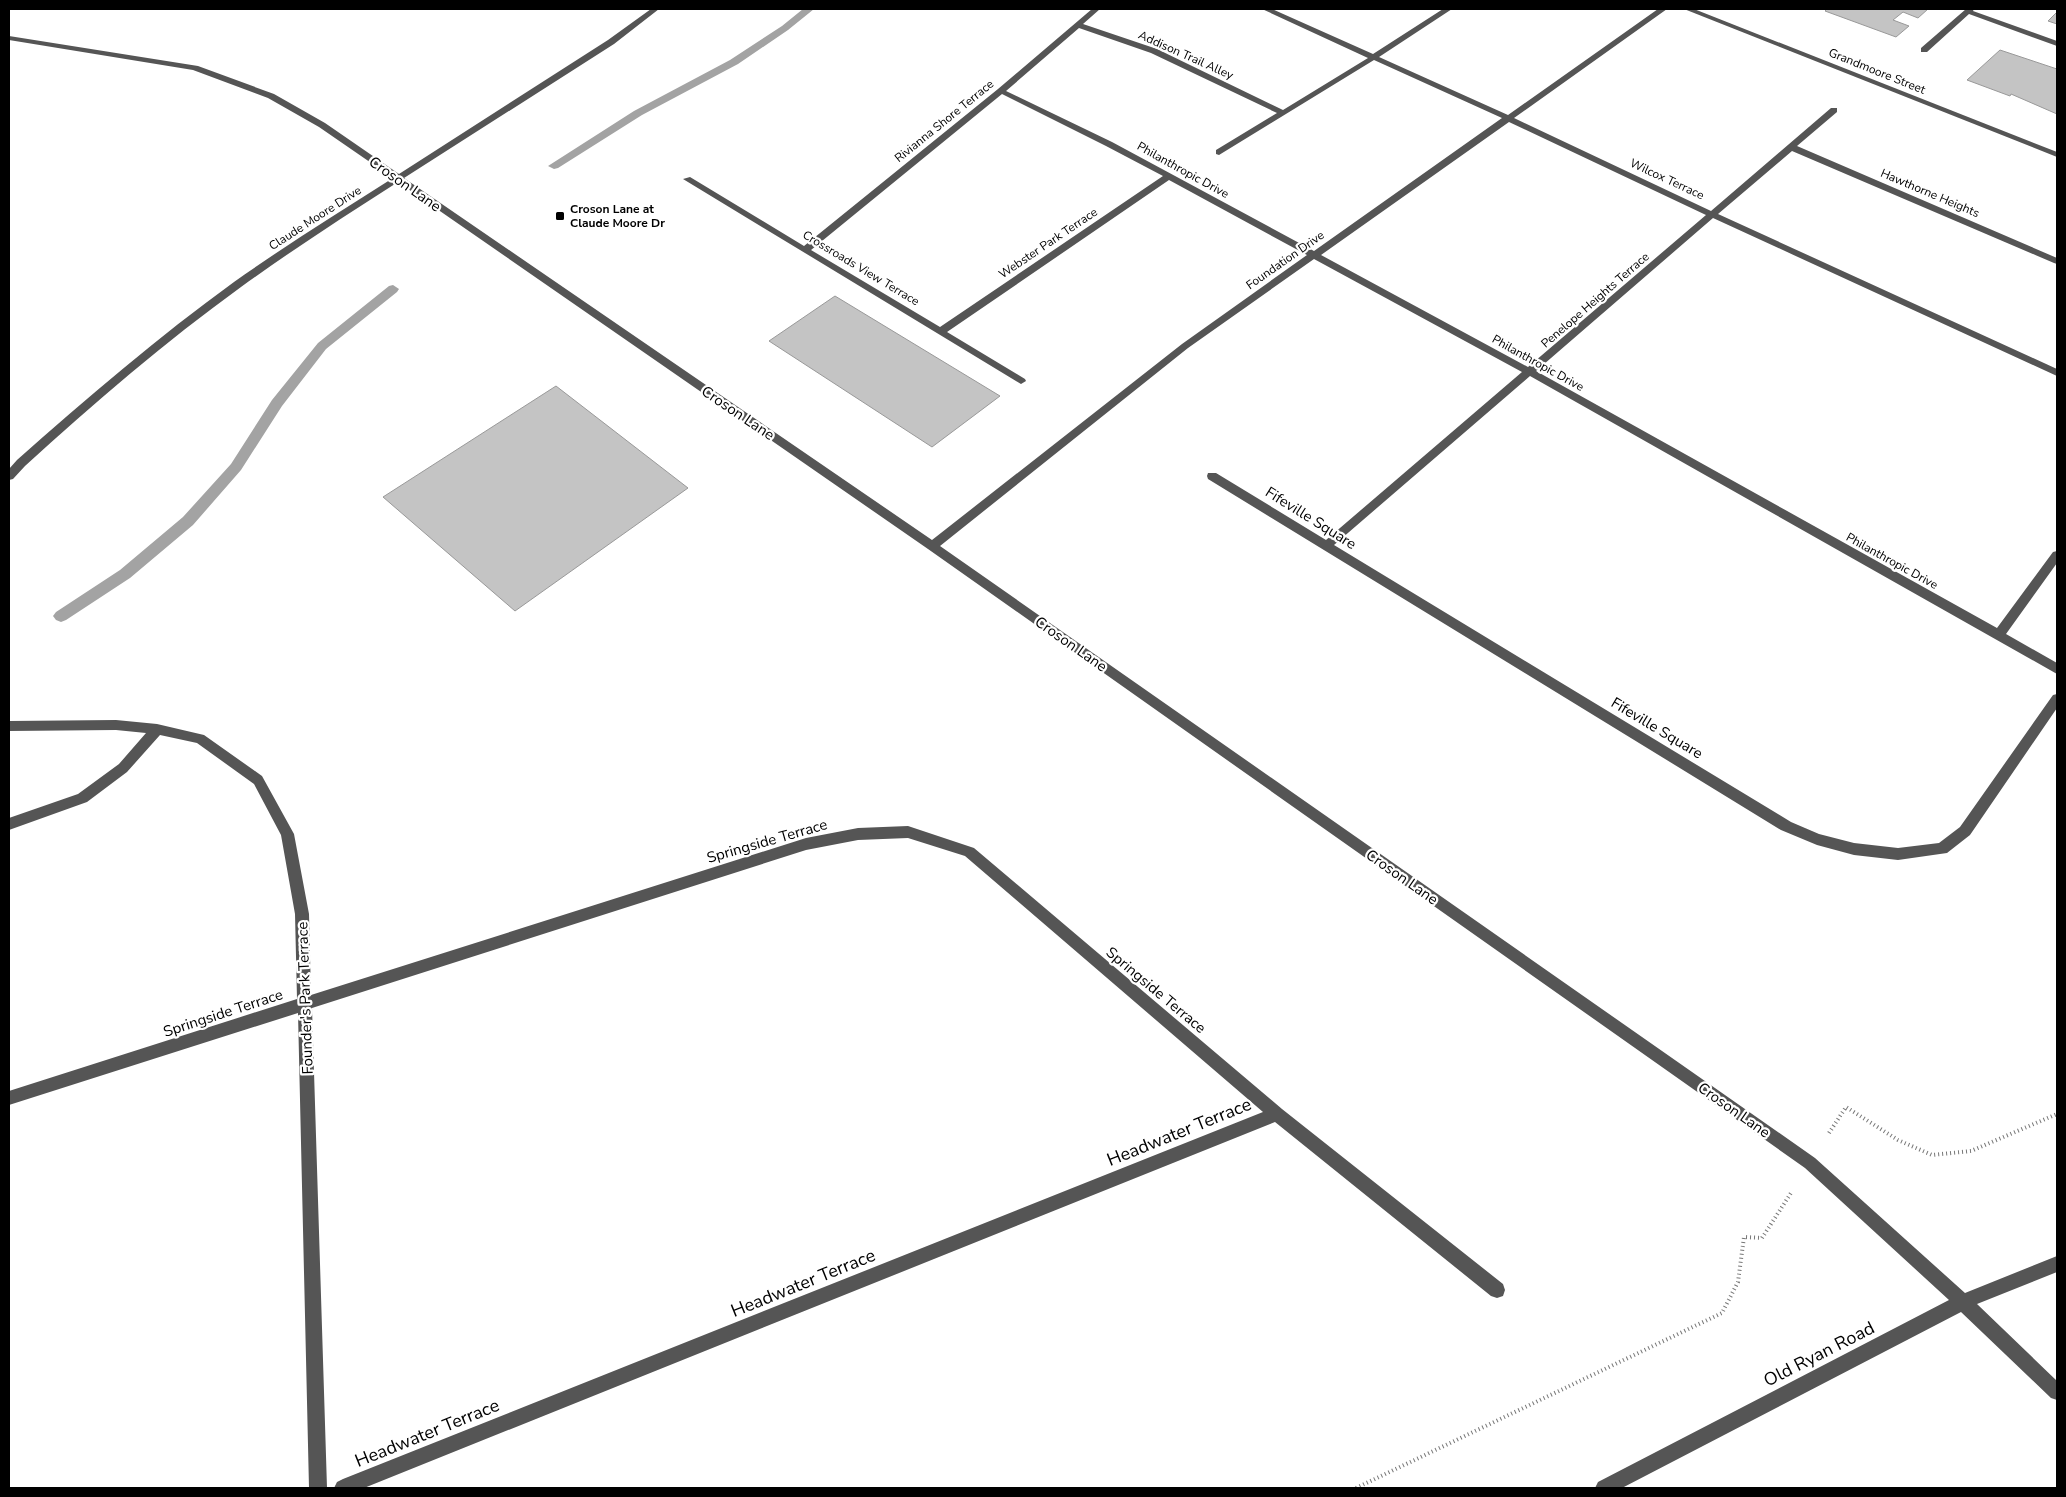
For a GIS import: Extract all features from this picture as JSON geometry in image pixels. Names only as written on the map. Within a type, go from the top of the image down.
[{"type":"street","name":"Claude Moore Drive","points":[[9,476],[104,388],[160,343],[270,262],[611,42],[654,9]]},
{"type":"street","name":"Rivianna Shore Terrace","points":[[806,250],[1001,91],[1096,9]]},
{"type":"street","name":"Wilcox Terrace","points":[[1266,9],[1508,118],[1713,215],[2057,373]]},
{"type":"street","points":[[1219,152],[1374,57],[1448,9]]},
{"type":"street","name":"Foundation Drive","points":[[932,546],[1185,346],[1663,9]]},
{"type":"street","name":"Grandmoore Street","points":[[1688,9],[2057,155]]},
{"type":"street","points":[[1924,50],[1969,10],[2057,44]]},
{"type":"street","name":"Addison Trail Alley","points":[[1077,25],[1154,51],[1283,113]]},
{"type":"street","name":"Croson Lane","points":[[9,38],[196,68],[244,84],[294,108],[932,546],[1810,1163],[1963,1302],[2057,1392]]},
{"type":"street","name":"Philanthropic Drive","points":[[1001,91],[1109,144],[1530,372],[2057,669]]},
{"type":"street","name":"Penelope Heights Terrace","points":[[1326,546],[1793,148],[1834,110]]},
{"type":"street","name":"Hawthorne Heights","points":[[1793,148],[2057,261]]},
{"type":"street","name":"Webster Park Terrace","points":[[941,331],[1169,176]]},
{"type":"street","name":"Crossroads View Terrace","points":[[687,179],[1021,381]]},
{"type":"street","name":"Fifeville Square","points":[[1212,476],[1786,826],[1817,839],[1854,849],[1898,854],[1942,849],[1965,831],[2057,699]]},
{"type":"street","points":[[1999,635],[2057,555]]},
{"type":"street","name":"Founder's Park Terrace","points":[[9,726],[116,725],[157,729],[200,739],[258,780],[287,834],[302,914],[318,1488]]},
{"type":"street","points":[[9,824],[82,798],[123,768],[157,729]]},
{"type":"street","name":"Springside Terrace","points":[[9,1098],[806,844],[858,834],[908,832],[969,852],[1278,1114],[1497,1290]]},
{"type":"street","name":"Headwater Terrace","points":[[343,1488],[1278,1114]]},
{"type":"street","name":"Old Ryan Road","points":[[1604,1488],[1963,1302],[2057,1264]]},
{"type":"path","points":[[1356,1488],[1722,1313],[1738,1282],[1744,1237],[1762,1238],[1846,1107],[1898,1140],[1932,1155],[1971,1151],[2057,1114]]},
{"type":"building","points":[[1827,9],[1928,9],[1918,18],[1903,12],[1893,20],[1909,26],[1896,37],[1825,11]]},
{"type":"building","points":[[2057,12],[2057,24],[2048,21]]},
{"type":"building","points":[[2000,50],[2057,69],[2057,114],[2011,94],[2010,96],[1967,80]]},
{"type":"building","points":[[835,296],[1000,396],[932,447],[769,341]]},
{"type":"building","points":[[556,386],[688,488],[515,611],[383,497]]},
{"type":"waterway","points":[[554,166],[638,113],[734,62],[785,28],[809,9]]},
{"type":"waterway","points":[[61,616],[125,574],[188,521],[236,467],[277,403],[322,346],[393,289]]},
{"type":"place","name":"Croson Lane at Claude Moore Dr","points":[[560,216]]}]
